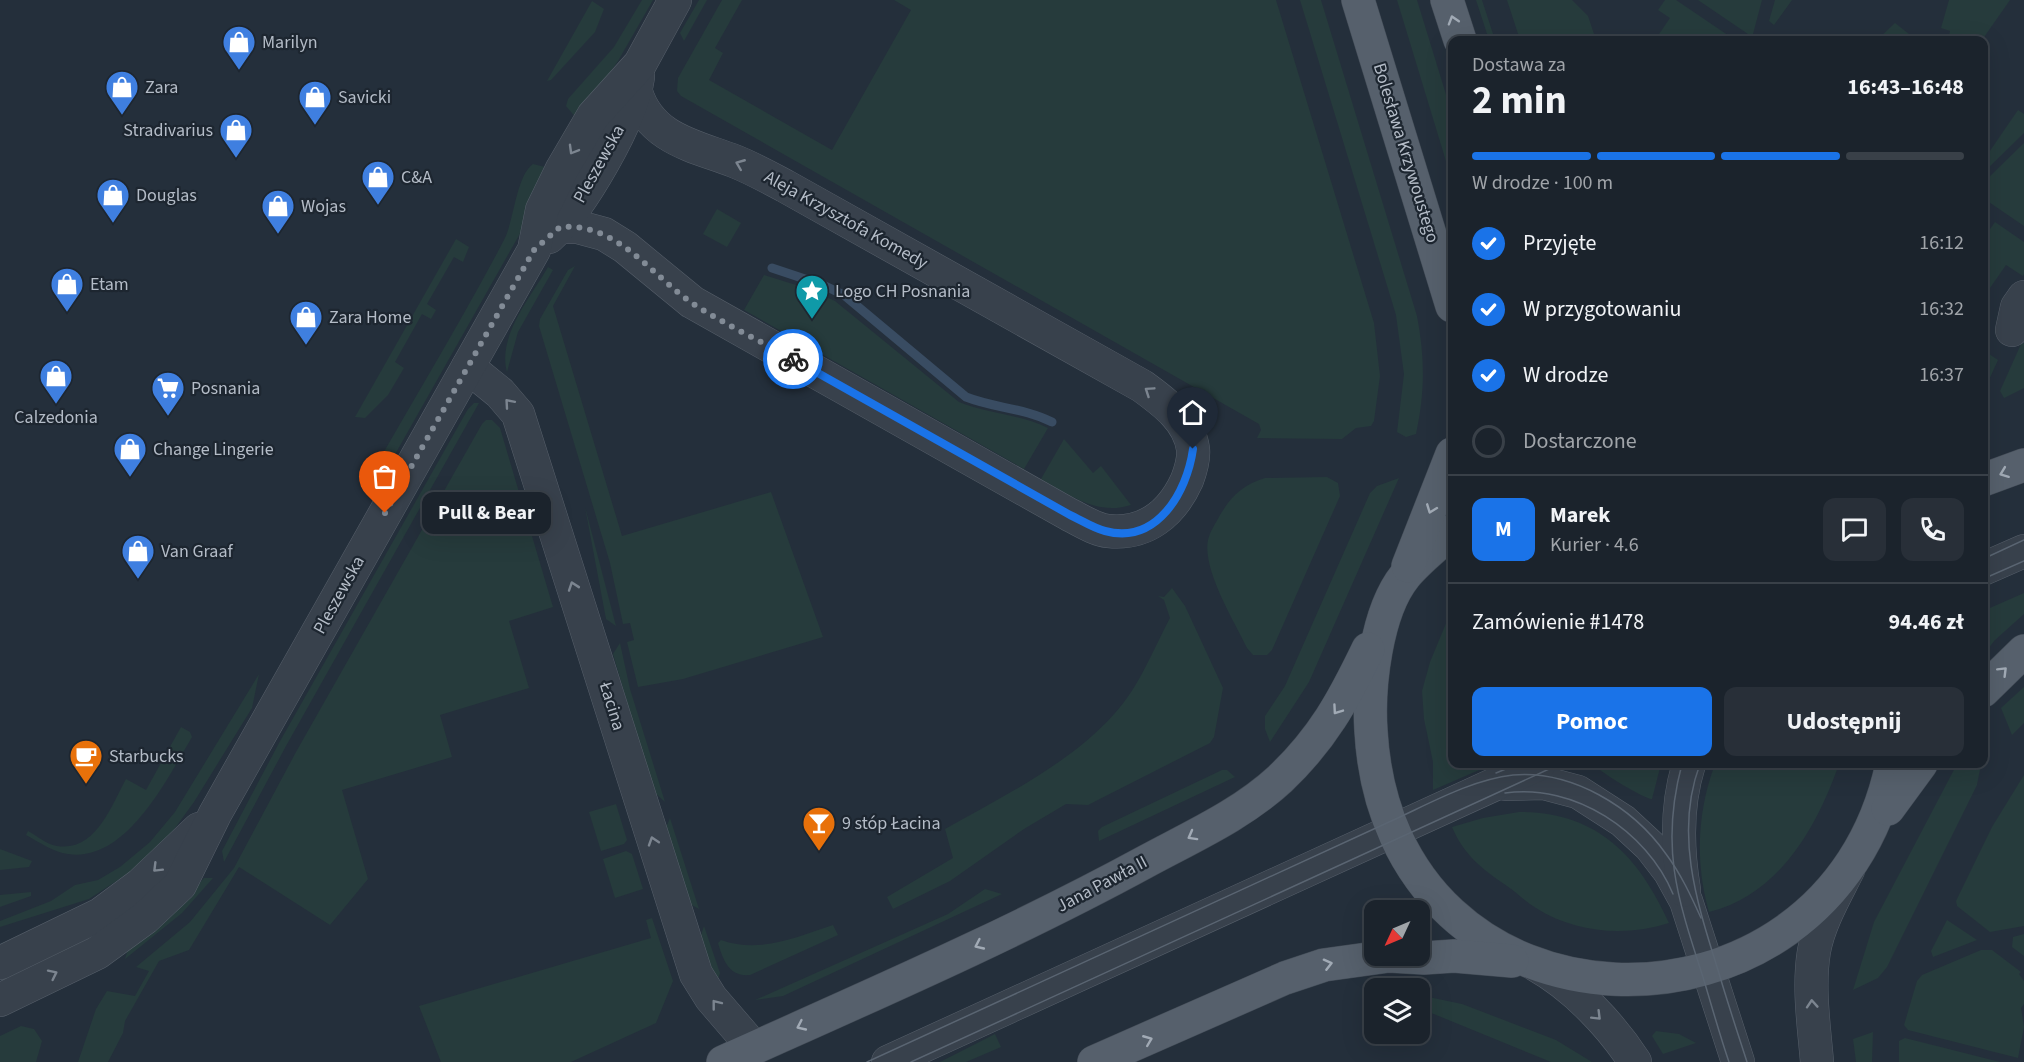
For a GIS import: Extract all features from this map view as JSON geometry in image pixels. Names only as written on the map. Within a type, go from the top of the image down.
[{"type":"main road","name":"Bolesława Krzywoustego","points":[[1358,0],[1448,293]]},
{"type":"main road","points":[[1447,0],[1459,36]]},
{"type":"main road","points":[[1448,464],[1397,588],[1375,657],[1370,712],[1372,752],[1378,790],[1392,831],[1410,867],[1440,905],[1483,940],[1532,964]]},
{"type":"main road","points":[[1988,478],[2024,465]]},
{"type":"main road","points":[[1397,588],[1448,535]]},
{"type":"main road","name":"Jana Pawła II","points":[[723,1062],[1075,900],[1235,813],[1261,795],[1312,745],[1342,703],[1397,588]]},
{"type":"main road","points":[[1988,686],[2024,651]]},
{"type":"main road","points":[[1869,835],[1883,799],[1891,768]]},
{"type":"main road","points":[[1094,1062],[1285,978],[1332,963],[1389,956],[1424,958],[1454,956],[1532,964],[1588,980],[1626,985],[1676,981],[1709,972],[1757,952],[1789,932],[1819,905],[1852,864],[1869,835],[1918,768]]},
{"type":"street","name":"Pleszewska","points":[[534,250],[560,227],[611,145],[638,78],[675,0]]},
{"type":"street","name":"Pleszewska","points":[[0,1000],[97,952],[145,918],[180,885],[215,814],[534,250],[542,210],[562,169],[593,116],[638,78]]},
{"type":"street","name":"Aleja Krzysztofa Komedy","points":[[560,227],[578,227],[604,234],[634,254],[692,302],[1060,510],[1106,531],[1130,532],[1151,524],[1169,511],[1181,494],[1190,473],[1193,449],[1185,426],[1169,405],[1142,386],[775,181],[745,165],[673,139],[651,120],[638,78]]},
{"type":"street","name":"Łacina","points":[[468,367],[500,393],[518,414],[696,974],[716,1004],[754,1048]]},
{"type":"street","points":[[1988,567],[2024,551]]},
{"type":"street","points":[[888,1062],[1530,768]]},
{"type":"street","points":[[1688,768],[1682,791],[1679,841],[1683,879],[1693,924]]},
{"type":"street","points":[[1485,788],[1520,782],[1550,784],[1578,792],[1639,834],[1659,857],[1679,887],[1738,1062]]},
{"type":"street","name":"Pleszewska","points":[[0,963],[101,914],[140,885],[215,814]]},
{"type":"street","points":[[1817,1062],[1812,993],[1814,952],[1827,914],[1852,864]]},
{"type":"street","points":[[1532,964],[1554,975],[1594,1012],[1635,1062]]},
{"type":"green space","points":[[642,0],[653,0],[618,61],[577,119],[566,106],[568,99],[614,47]]},
{"type":"green space","points":[[699,0],[707,0],[684,41],[680,33]]},
{"type":"green space","points":[[722,0],[742,0],[715,48],[723,53],[709,80],[832,150],[911,10],[894,0],[1276,0],[1374,323],[1380,376],[1374,421],[1371,426],[1356,428],[1342,439],[1257,438],[1261,430],[1259,424],[681,96],[677,91],[678,78]]},
{"type":"green space","points":[[1300,0],[1321,0],[1417,316],[1423,361],[1421,404],[1416,434],[1406,437],[1397,432],[1404,374],[1396,315]]},
{"type":"green space","points":[[1397,0],[1417,0],[1448,101],[1448,168]]},
{"type":"green space","points":[[1476,0],[1482,0],[1494,36],[1488,36]]},
{"type":"green space","points":[[1507,0],[1572,0],[1588,16],[1595,36],[1519,36]]},
{"type":"green space","points":[[1665,0],[1676,0],[1729,36],[1658,36],[1670,18],[1658,10]]},
{"type":"green space","points":[[1698,0],[1762,0],[1753,34],[1748,34]]},
{"type":"green space","points":[[1775,0],[1792,0],[1774,25],[1769,21]]},
{"type":"green space","points":[[1949,0],[2010,0],[1985,36],[1949,36],[1950,31],[1941,28]]},
{"type":"green space","points":[[592,1],[604,9],[595,32],[551,80],[547,81]]},
{"type":"green space","points":[[1895,23],[1910,36],[1881,36]]},
{"type":"green space","points":[[2018,110],[2024,114],[2024,133],[1988,168],[1988,154]]},
{"type":"green space","points":[[2024,143],[2024,226],[1988,201],[1988,178]]},
{"type":"green space","points":[[533,164],[549,168],[522,230],[389,465],[364,487],[504,240],[519,188],[527,170]]},
{"type":"green space","points":[[717,209],[741,223],[727,247],[703,234]]},
{"type":"green space","points":[[1995,222],[2024,242],[2024,274],[2023,276],[2006,265],[1988,291],[1988,232]]},
{"type":"green space","points":[[456,239],[469,247],[463,262],[454,257],[427,304],[436,310],[431,319],[422,314],[395,362],[404,368],[388,395],[365,418],[355,417]]},
{"type":"green space","points":[[575,266],[553,306],[622,536],[771,492],[823,637],[683,679],[638,687],[627,642],[634,640],[630,623],[623,624],[610,563],[539,326],[540,319],[568,270]]},
{"type":"green space","points":[[548,267],[553,270],[518,332],[507,372],[505,358],[511,331],[517,317]]},
{"type":"green space","points":[[764,275],[809,289],[835,301],[959,402],[1048,428],[1024,469],[744,310]]},
{"type":"green space","points":[[2024,343],[2024,388],[2004,398],[2000,391],[2021,344]]},
{"type":"green space","points":[[1988,353],[1998,360],[1988,382]]},
{"type":"green space","points":[[474,403],[479,403],[286,746],[224,862],[222,851],[279,743],[468,409]]},
{"type":"green space","points":[[486,420],[492,420],[500,428],[553,607],[509,621],[529,688],[440,715],[452,757],[342,790],[368,879],[330,925],[239,867],[189,950],[159,961],[125,1021],[123,1033],[108,1062],[78,1062],[96,1009],[107,991],[135,996],[149,971],[136,967],[190,922],[234,868],[296,752]]},
{"type":"green space","points":[[1064,439],[1093,473],[1101,466],[1131,505],[1119,508],[1095,506],[1041,479]]},
{"type":"green space","points":[[1327,477],[1338,483],[1340,496],[1272,650],[1267,655],[1253,655],[1227,610],[1214,580],[1207,552],[1210,533],[1229,502],[1250,484],[1265,478]]},
{"type":"green space","points":[[1399,478],[1309,682],[1270,742],[1265,729],[1265,716],[1285,686],[1370,493],[1377,486]]},
{"type":"green space","points":[[585,507],[616,626],[606,619]]},
{"type":"green space","points":[[1172,588],[1185,606],[1223,688],[1214,737],[1210,743],[1088,805],[1066,804],[1024,829],[950,881],[893,909],[887,897],[953,858],[945,829],[1057,763],[1097,731],[1124,703],[1170,618],[1164,600],[1158,596],[1164,597]]},
{"type":"green space","points":[[2024,593],[2024,614],[1988,649],[1988,609]]},
{"type":"green space","points":[[1448,619],[1448,768],[1484,768],[1433,790],[1433,762],[1424,719],[1422,691],[1430,662]]},
{"type":"green space","points":[[620,643],[630,689],[665,802],[653,791],[613,654]]},
{"type":"green space","points":[[259,674],[252,708],[194,802],[170,835],[141,865],[89,899],[0,927],[0,921],[51,901],[75,885],[98,880],[120,867],[150,842],[175,812]]},
{"type":"green space","points":[[2024,687],[2024,723],[2012,735],[2001,708]]},
{"type":"green space","points":[[181,727],[190,732],[192,737],[170,774],[142,815],[126,832],[108,845],[89,853],[68,854],[52,849],[26,835],[28,831],[57,846],[71,846],[82,842],[92,835],[108,814],[126,779],[146,790]]},
{"type":"green space","points":[[1598,768],[1660,768],[1652,799],[1641,795]]},
{"type":"green space","points":[[1714,768],[1838,768],[1807,834],[1792,855],[1756,891],[1734,903],[1709,912],[1704,894],[1700,838],[1704,800]]},
{"type":"green space","points":[[1955,768],[1980,768],[1977,785],[1887,967],[1878,978],[1853,990],[1874,922]]},
{"type":"green space","points":[[1222,770],[1227,770],[1235,777],[1099,841],[1098,831],[1102,827]]},
{"type":"green space","points":[[2024,775],[2024,926],[1990,932],[1957,906],[1956,901],[1992,827]]},
{"type":"green space","points":[[616,804],[627,840],[624,844],[601,851],[589,812]]},
{"type":"green space","points":[[1519,812],[1547,814],[1571,820],[1593,829],[1612,842],[1643,877],[1669,923],[1636,930],[1601,930],[1567,923],[1551,916],[1532,906],[1482,867],[1462,846],[1452,827],[1483,818]]},
{"type":"green space","points":[[670,818],[699,909],[688,903],[665,830]]},
{"type":"green space","points":[[0,849],[32,861],[29,867],[0,870]]},
{"type":"green space","points":[[626,851],[632,854],[643,889],[615,898],[603,859]]},
{"type":"green space","points":[[204,878],[213,878],[182,913],[125,959],[128,949],[187,898]]},
{"type":"green space","points":[[985,889],[1002,894],[783,996],[755,1000],[948,914]]},
{"type":"green space","points":[[31,892],[31,896],[0,907],[0,895]]},
{"type":"green space","points":[[652,918],[673,981],[656,1023],[571,1062],[441,1062],[419,1006],[651,938],[646,920]]},
{"type":"green space","points":[[1947,920],[1977,940],[1933,957],[1931,951]]},
{"type":"green space","points":[[833,925],[838,935],[750,975],[737,973],[728,966],[718,943],[721,940],[735,944],[764,945],[792,939]]},
{"type":"green space","points":[[704,926],[720,973],[717,982],[700,938]]},
{"type":"green space","points":[[2024,934],[2024,956],[2012,947],[2013,937]]},
{"type":"green space","points":[[1981,950],[1992,950],[2021,972],[2019,974],[2024,981],[2024,1004],[2021,1008],[2024,1027],[2018,1058],[1908,1030],[1904,1025],[1917,981],[1922,975]]},
{"type":"green space","points":[[1430,997],[1462,1004],[1556,1040],[1592,1062],[1551,1062],[1430,1012]]},
{"type":"green space","points":[[21,1026],[34,1029],[42,1041],[36,1062],[0,1062],[0,1036]]},
{"type":"green space","points":[[1656,1031],[1679,1034],[1696,1043],[1663,1054],[1652,1036]]},
{"type":"green space","points":[[1873,1032],[1872,1062],[1856,1062],[1853,1039]]},
{"type":"green space","points":[[995,1034],[1001,1047],[966,1062],[940,1062]]},
{"type":"green space","points":[[1905,1038],[2000,1062],[1899,1062],[1899,1041]]},
{"type":"waterway","points":[[772,268],[823,285],[844,295],[966,397],[1031,414],[1052,422]]},
{"type":"tram line","points":[[1988,557],[2024,540]]},
{"type":"tram line","points":[[1988,577],[2024,561]]},
{"type":"tram line","points":[[1496,773],[1508,768]]},
{"type":"tram line","points":[[911,1062],[1551,768]]},
{"type":"tram line","points":[[1681,768],[1672,821],[1674,871],[1685,920],[1729,1062]]},
{"type":"tram line","points":[[1699,768],[1692,790],[1689,816],[1691,868],[1703,919],[1747,1062]]},
{"type":"tram line","points":[[867,1062],[1465,787],[1513,775],[1535,775],[1579,785],[1619,807],[1636,821],[1666,854],[1681,877],[1701,918]]},
{"type":"tram line","points":[[1505,793],[1531,792],[1557,796],[1582,804],[1605,816],[1627,832],[1645,850],[1661,871],[1673,894]]},
{"type":"way so far","points":[[385,513],[534,250],[560,227],[578,227],[604,234],[625,247],[692,302],[793,359]]},
{"type":"place","name":"Marilyn","points":[[239,71]]},
{"type":"place","name":"Zara","points":[[122,116]]},
{"type":"place","name":"Savicki","points":[[315,126]]},
{"type":"place","name":"Stradivarius","points":[[236,159]]},
{"type":"place","name":"C&A","points":[[378,206]]},
{"type":"place","name":"Douglas","points":[[113,224]]},
{"type":"place","name":"Wojas","points":[[278,235]]},
{"type":"place","name":"Etam","points":[[67,313]]},
{"type":"place","name":"Logo CH Posnania","points":[[812,320]]},
{"type":"place","name":"Zara Home","points":[[306,346]]},
{"type":"place","name":"Calzedonia","points":[[56,405]]},
{"type":"place","name":"Posnania","points":[[168,417]]},
{"type":"place","name":"Change Lingerie","points":[[130,478]]},
{"type":"place","name":"Pull & Bear","points":[[385,513]]},
{"type":"place","name":"Van Graaf","points":[[138,580]]},
{"type":"place","name":"Starbucks","points":[[86,785]]},
{"type":"place","name":"9 stóp Łacina","points":[[819,852]]},
{"type":"route","points":[[793,359],[1070,515],[1106,531],[1130,532],[1151,524],[1169,511],[1181,494],[1190,473],[1193,449]]}]
